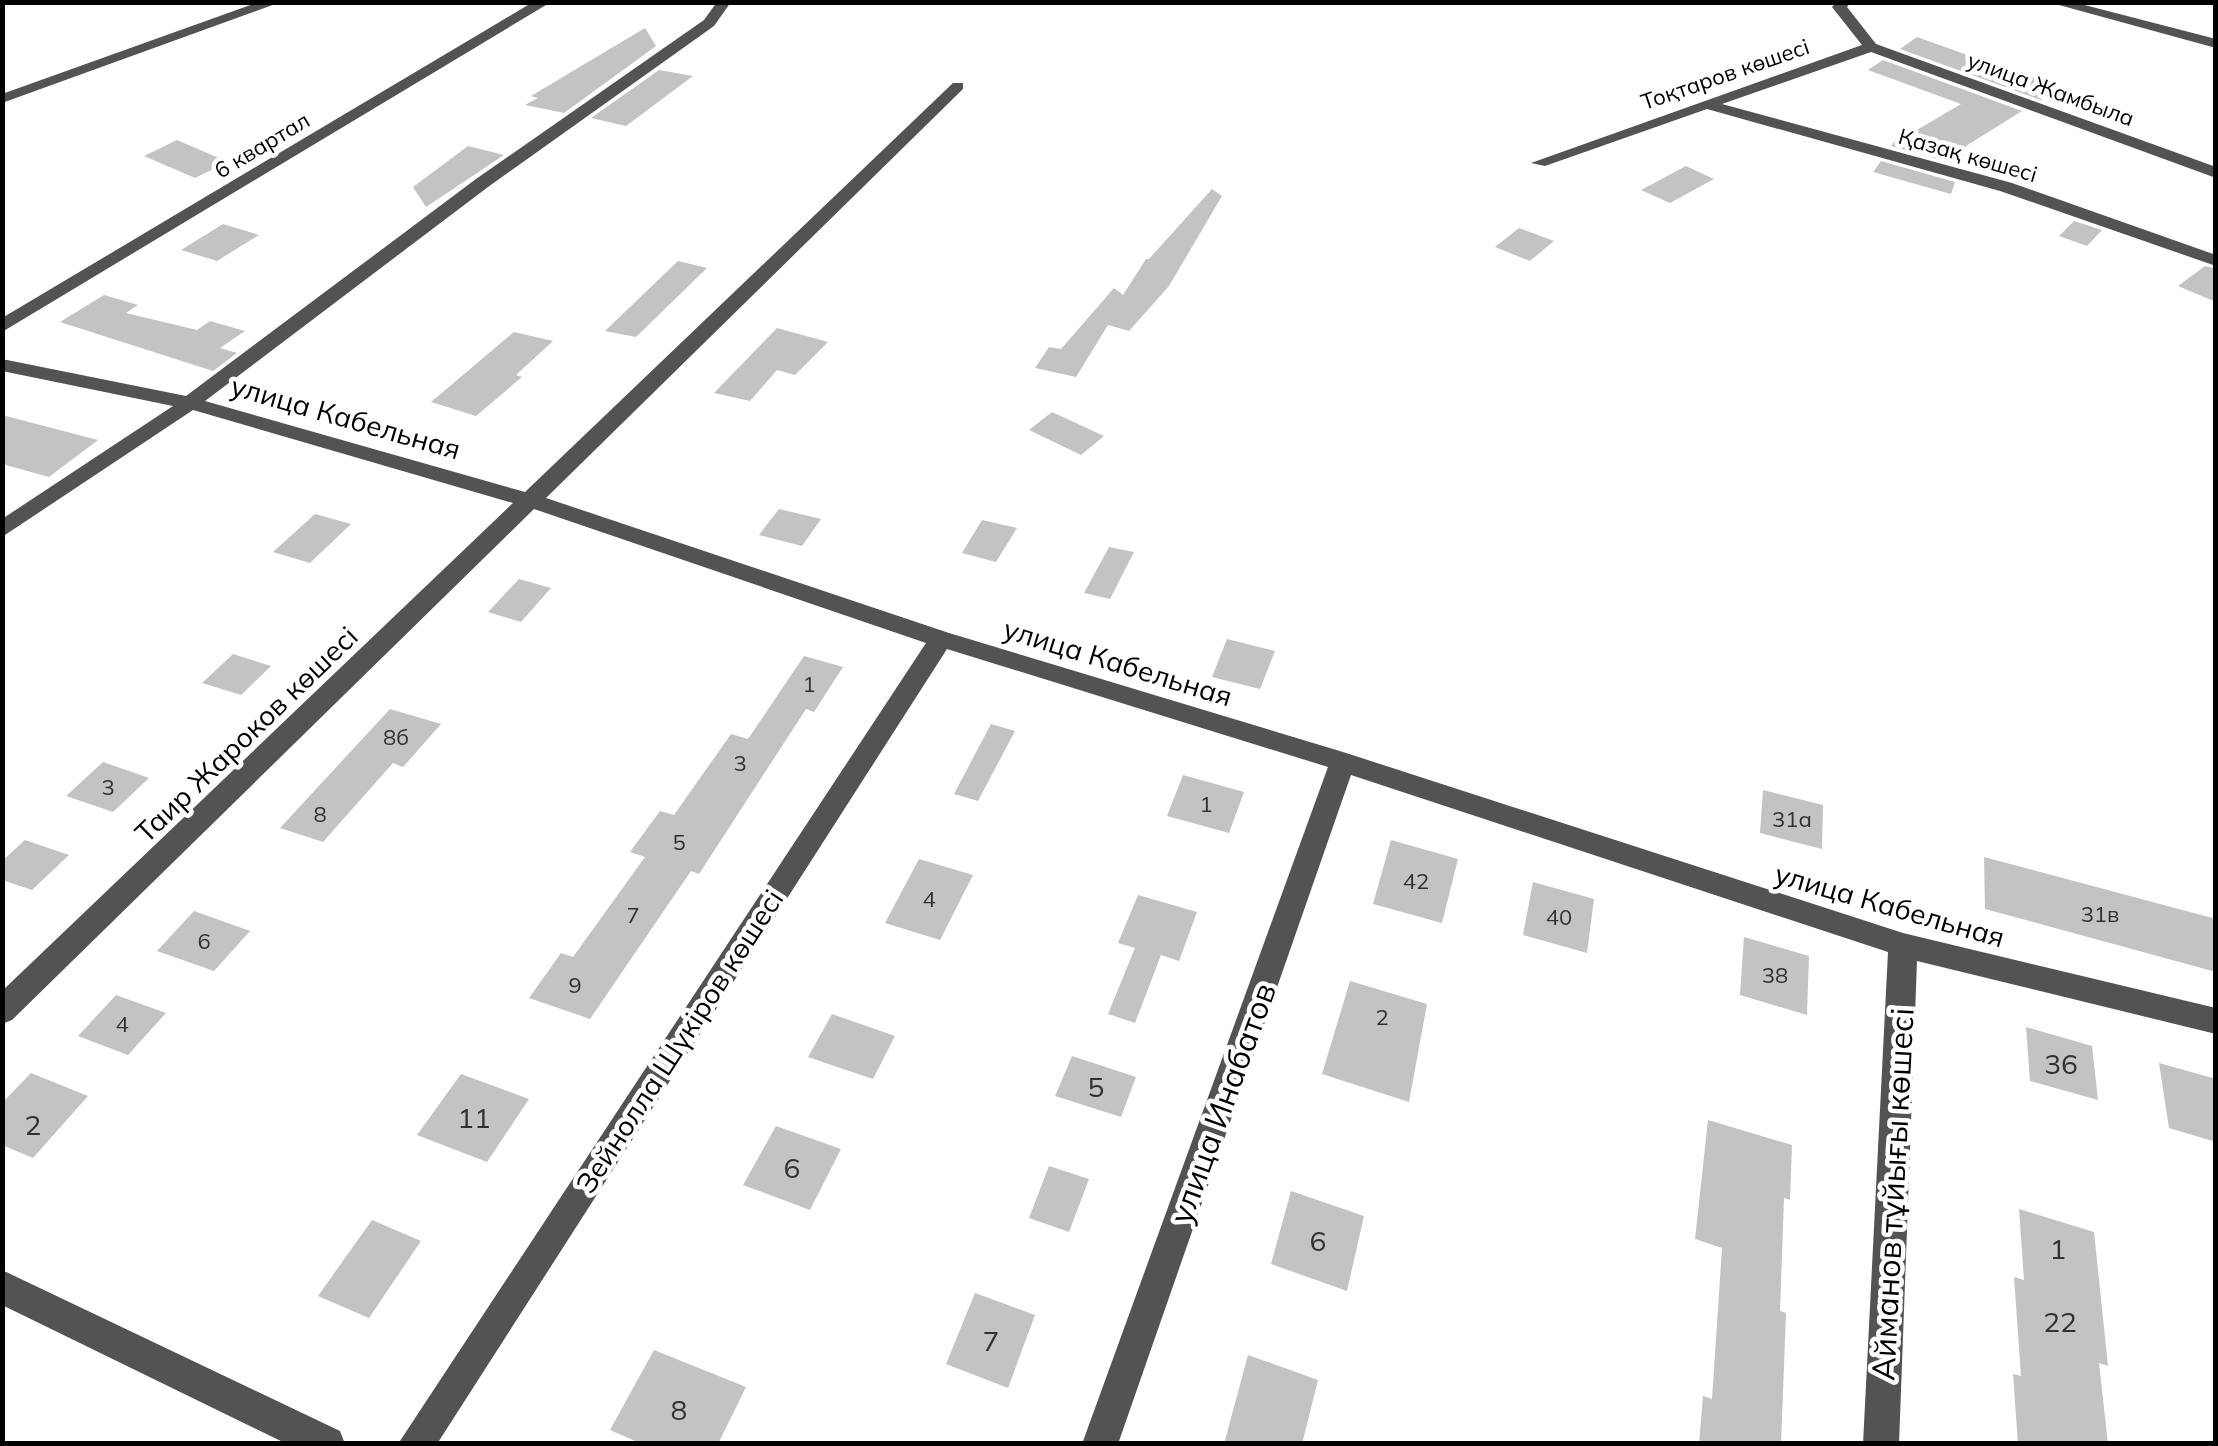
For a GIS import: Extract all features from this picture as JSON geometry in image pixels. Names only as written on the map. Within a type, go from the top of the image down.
[{"type":"street","points":[[2,99],[274,2]]},
{"type":"street","name":"6 квартал","points":[[2,326],[544,2]]},
{"type":"street","points":[[2,530],[190,403],[482,184],[709,23],[724,2]]},
{"type":"street","points":[[1844,2],[1840,6],[1872,47]]},
{"type":"street","points":[[2055,2],[2102,8],[2216,44]]},
{"type":"street","name":"Тоқтаров көшесі","points":[[1539,162],[1872,47]]},
{"type":"street","name":"улица Жамбыла","points":[[1872,47],[2216,174]]},
{"type":"street","name":"Таир Жароков көшесі","points":[[2,1011],[958,86]]},
{"type":"street","name":"Қазақ көшесі","points":[[1705,104],[2006,187],[2216,260]]},
{"type":"street","name":"улица Кабельная","points":[[2,365],[190,403],[532,501],[942,639],[1343,762],[1904,945],[2216,1021]]},
{"type":"street","name":"Зейнолла Шүкіров көшесі","points":[[416,1444],[942,639]]},
{"type":"street","name":"улица Инабатов","points":[[1100,1444],[1343,762]]},
{"type":"street","name":"Айманов тұйығы көшесі","points":[[1881,1444],[1904,945]]},
{"type":"street","points":[[2,1287],[327,1444]]},
{"type":"building","points":[[645,28],[656,46],[564,113],[525,105],[538,98],[531,96]]},
{"type":"building","points":[[1917,37],[2063,86],[2041,100],[1900,49]]},
{"type":"building","points":[[1883,60],[2022,111],[1966,146],[1960,165],[1891,146],[1899,135],[1905,137],[1961,104],[1868,70]]},
{"type":"building","points":[[659,70],[693,76],[626,126],[591,118]]},
{"type":"building","points":[[177,140],[228,162],[195,178],[144,156]]},
{"type":"building","points":[[468,146],[504,155],[426,207],[413,187]]},
{"type":"building","points":[[1881,161],[1955,182],[1951,194],[1873,172]]},
{"type":"building","points":[[1686,166],[1714,179],[1670,203],[1641,190]]},
{"type":"building","points":[[1212,189],[1222,196],[1169,286],[1129,331],[1108,325],[1076,377],[1035,368],[1049,347],[1061,349],[1114,288],[1123,295],[1146,259]]},
{"type":"building","points":[[2074,221],[2102,230],[2087,246],[2059,236]]},
{"type":"building","points":[[223,224],[259,235],[217,261],[181,250]]},
{"type":"building","points":[[1519,228],[1554,241],[1530,261],[1495,247]]},
{"type":"building","points":[[678,261],[707,268],[636,337],[605,331]]},
{"type":"building","points":[[2205,266],[2216,269],[2216,302],[2178,286]]},
{"type":"building","points":[[104,295],[138,305],[126,313],[197,330],[210,321],[245,331],[220,348],[237,353],[213,371],[60,322]]},
{"type":"building","points":[[777,328],[828,342],[795,375],[777,370],[750,401],[714,393]]},
{"type":"building","points":[[514,332],[553,341],[516,375],[522,377],[476,416],[431,402]]},
{"type":"building","points":[[1052,412],[1104,436],[1081,455],[1029,430]]},
{"type":"building","points":[[2,415],[98,440],[49,477],[2,464]]},
{"type":"building","points":[[779,509],[821,519],[802,546],[759,535]]},
{"type":"building","points":[[315,514],[351,524],[310,563],[273,552]]},
{"type":"building","points":[[982,520],[1017,528],[996,562],[962,553]]},
{"type":"building","points":[[1109,547],[1134,552],[1110,599],[1084,593]]},
{"type":"building","points":[[519,579],[551,588],[521,622],[488,612]]},
{"type":"building","points":[[1227,639],[1275,651],[1260,689],[1212,677]]},
{"type":"building","points":[[233,654],[271,666],[241,695],[202,683]]},
{"type":"building","points":[[804,656],[843,667],[814,712],[806,709],[699,874],[691,871],[590,1019],[529,998],[561,953],[573,957],[645,857],[630,852],[660,811],[674,815],[731,734],[748,739]]},
{"type":"building","points":[[390,709],[441,724],[403,767],[393,763],[323,842],[280,828]]},
{"type":"building","points":[[991,724],[1015,731],[978,801],[954,794]]},
{"type":"building","points":[[103,762],[149,778],[113,812],[66,796]]},
{"type":"building","points":[[1183,775],[1244,792],[1229,833],[1167,816]]},
{"type":"building","points":[[1763,790],[1823,805],[1822,849],[1760,833]]},
{"type":"building","points":[[25,840],[69,855],[32,890],[2,880],[2,861]]},
{"type":"building","points":[[1391,840],[1458,859],[1442,923],[1373,904]]},
{"type":"building","points":[[1984,857],[2216,919],[2216,972],[1985,909]]},
{"type":"building","points":[[919,859],[973,875],[940,940],[885,923]]},
{"type":"building","points":[[1533,882],[1594,899],[1587,953],[1523,935]]},
{"type":"building","points":[[1138,895],[1197,912],[1179,961],[1161,955],[1135,1023],[1108,1014],[1135,948],[1118,943]]},
{"type":"building","points":[[194,911],[250,931],[214,971],[157,951]]},
{"type":"building","points":[[1744,937],[1809,956],[1807,1015],[1740,995]]},
{"type":"building","points":[[1350,981],[1427,1004],[1409,1102],[1322,1074]]},
{"type":"building","points":[[116,995],[166,1013],[128,1055],[78,1036]]},
{"type":"building","points":[[832,1014],[895,1036],[873,1079],[808,1057]]},
{"type":"building","points":[[2026,1027],[2092,1046],[2098,1100],[2030,1081]]},
{"type":"building","points":[[1072,1056],[1136,1077],[1121,1117],[1055,1096]]},
{"type":"building","points":[[2159,1063],[2216,1079],[2216,1142],[2169,1128]]},
{"type":"building","points":[[31,1073],[88,1096],[33,1158],[2,1145],[2,1103]]},
{"type":"building","points":[[461,1074],[529,1099],[487,1162],[417,1135]]},
{"type":"building","points":[[1708,1120],[1792,1145],[1790,1200],[1784,1198],[1780,1311],[1786,1313],[1781,1444],[1699,1444],[1703,1396],[1712,1399],[1722,1248],[1695,1239]]},
{"type":"building","points":[[776,1126],[841,1149],[810,1210],[743,1185]]},
{"type":"building","points":[[1049,1166],[1089,1179],[1069,1232],[1029,1218]]},
{"type":"building","points":[[1291,1191],[1364,1216],[1347,1291],[1271,1264]]},
{"type":"building","points":[[2019,1209],[2094,1232],[2108,1366],[2099,1363],[2108,1444],[2018,1444],[2013,1374],[2021,1376],[2014,1277],[2024,1280]]},
{"type":"building","points":[[372,1220],[421,1241],[369,1318],[318,1296]]},
{"type":"building","points":[[975,1293],[1035,1315],[1008,1388],[946,1364]]},
{"type":"building","points":[[654,1350],[746,1387],[718,1444],[642,1444],[610,1430]]},
{"type":"building","points":[[1248,1355],[1318,1380],[1302,1444],[1224,1444]]}]
